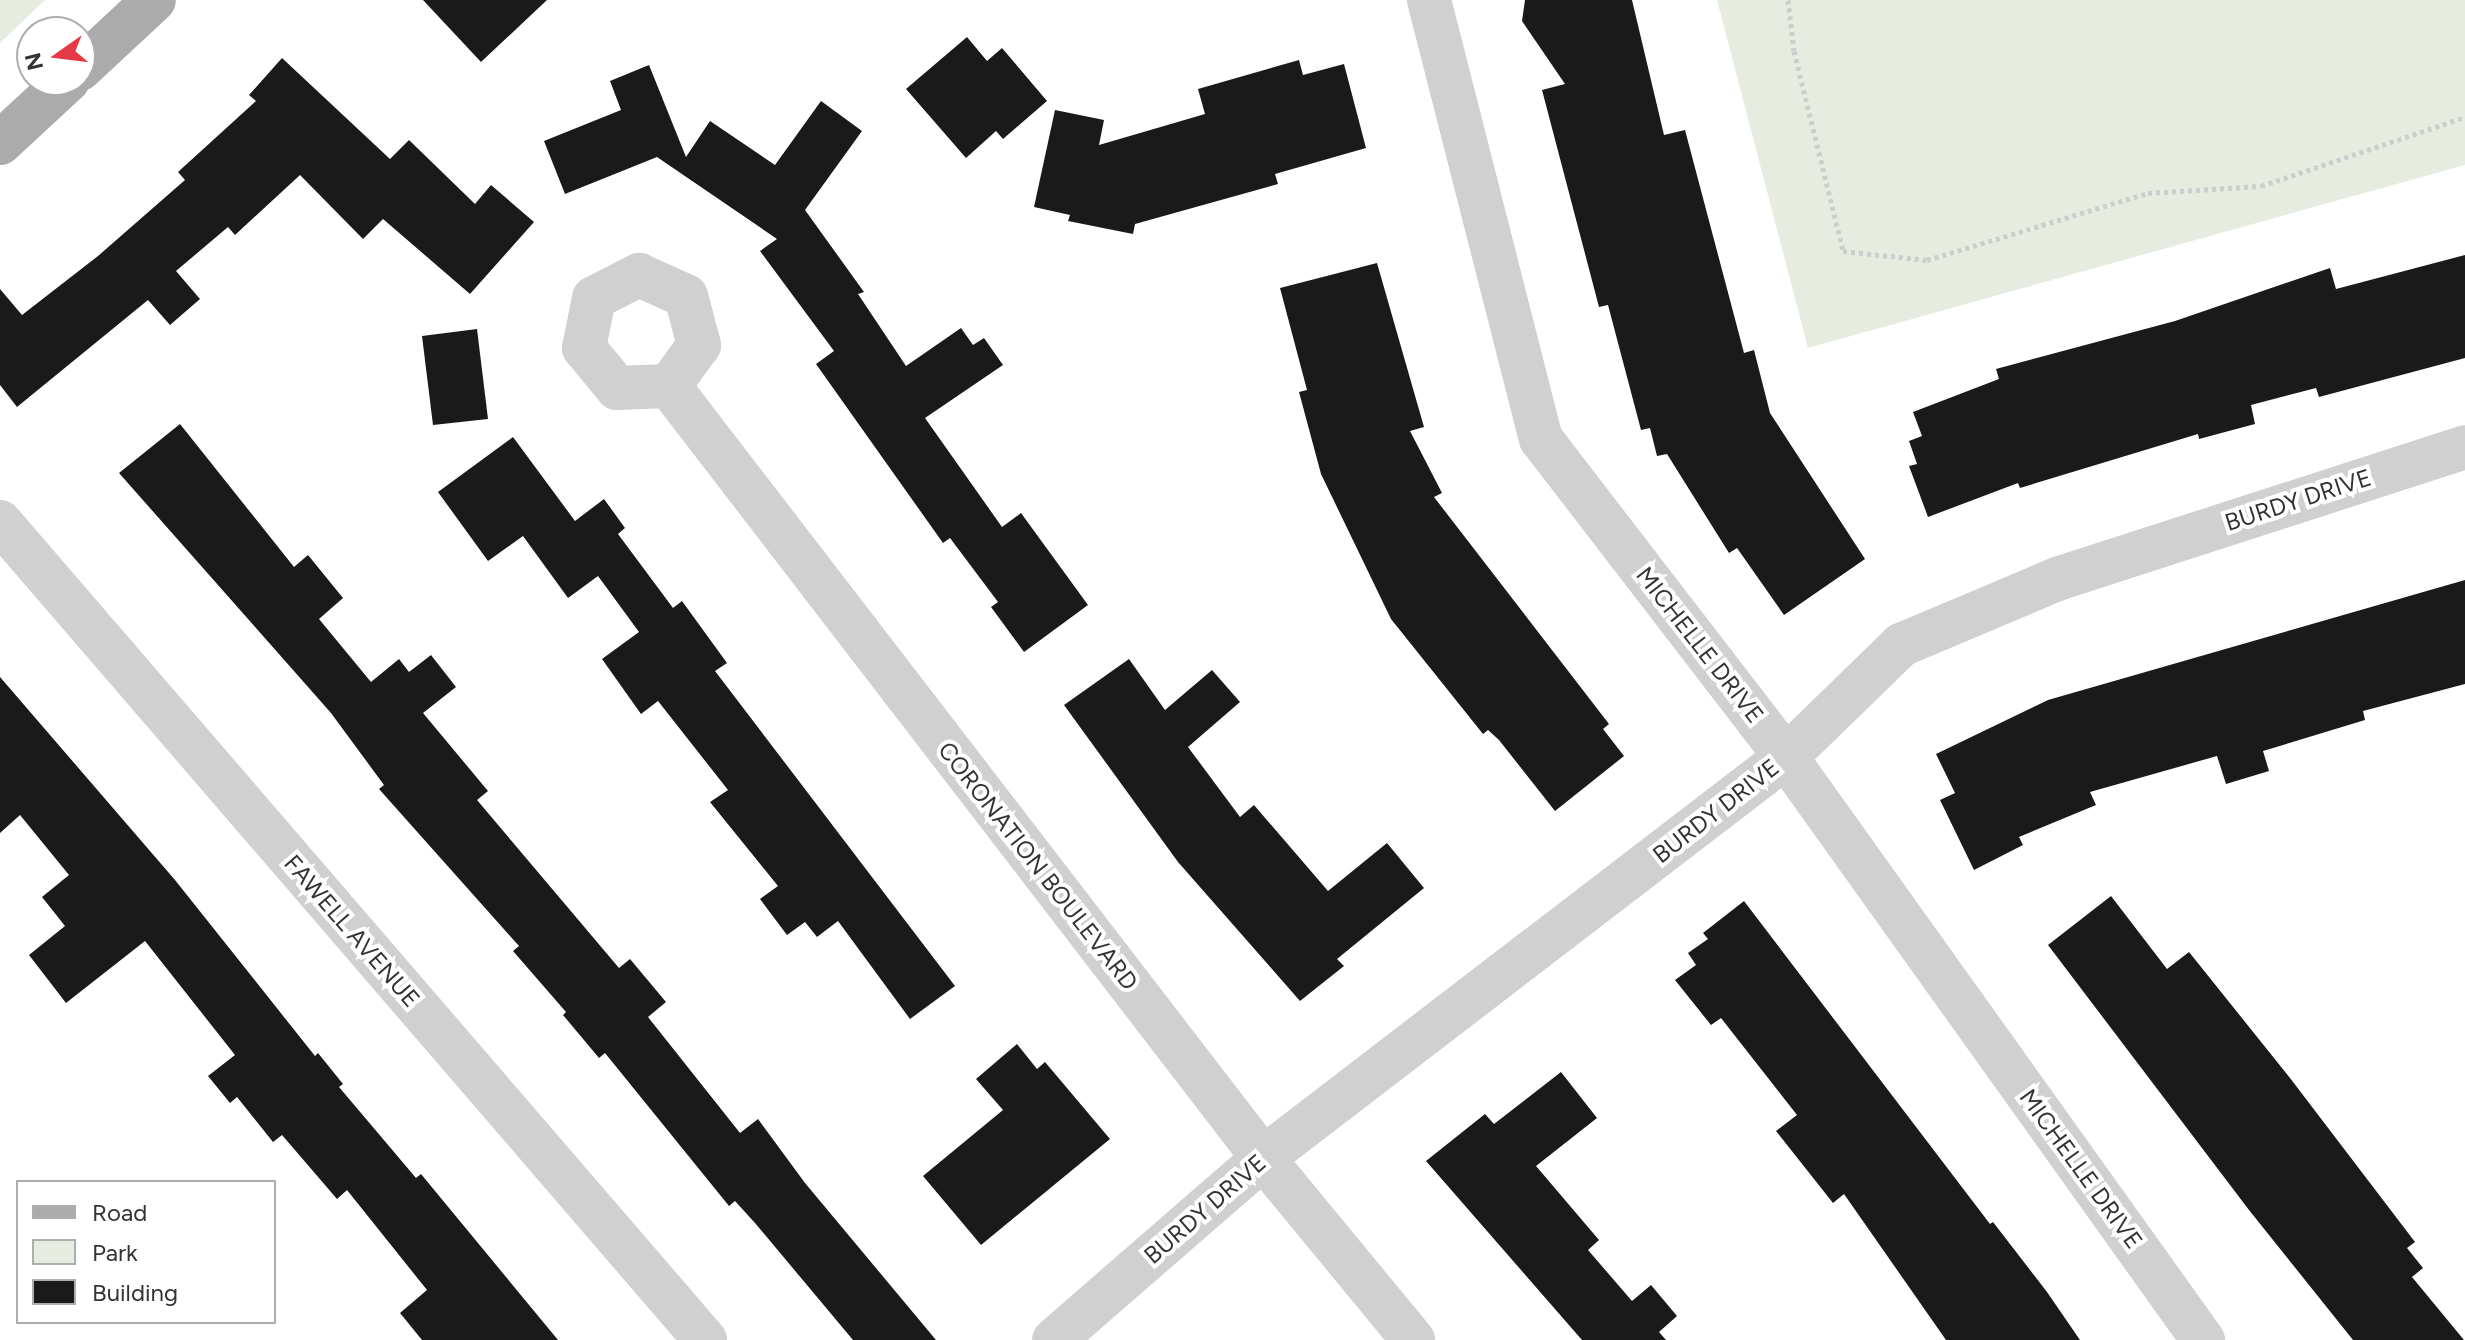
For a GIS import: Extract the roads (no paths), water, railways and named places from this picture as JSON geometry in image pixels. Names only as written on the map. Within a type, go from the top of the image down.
[{"type":"main road","points":[[96,54],[154,0]]},
{"type":"main road","points":[[0,143],[51,96]]},
{"type":"street","name":"MICHELLE DRIVE","points":[[1429,0],[1541,439],[1786,757],[2203,1340]]},
{"type":"street","name":"CORONATION BOULEVARD","points":[[669,386],[1263,1158],[1413,1340]]},
{"type":"street","name":"BURDY DRIVE","points":[[1054,1340],[1263,1158],[1786,757],[1901,645],[2057,579],[2465,447]]},
{"type":"street","name":"FAWELL AVENUE","points":[[0,522],[705,1340]]}]
